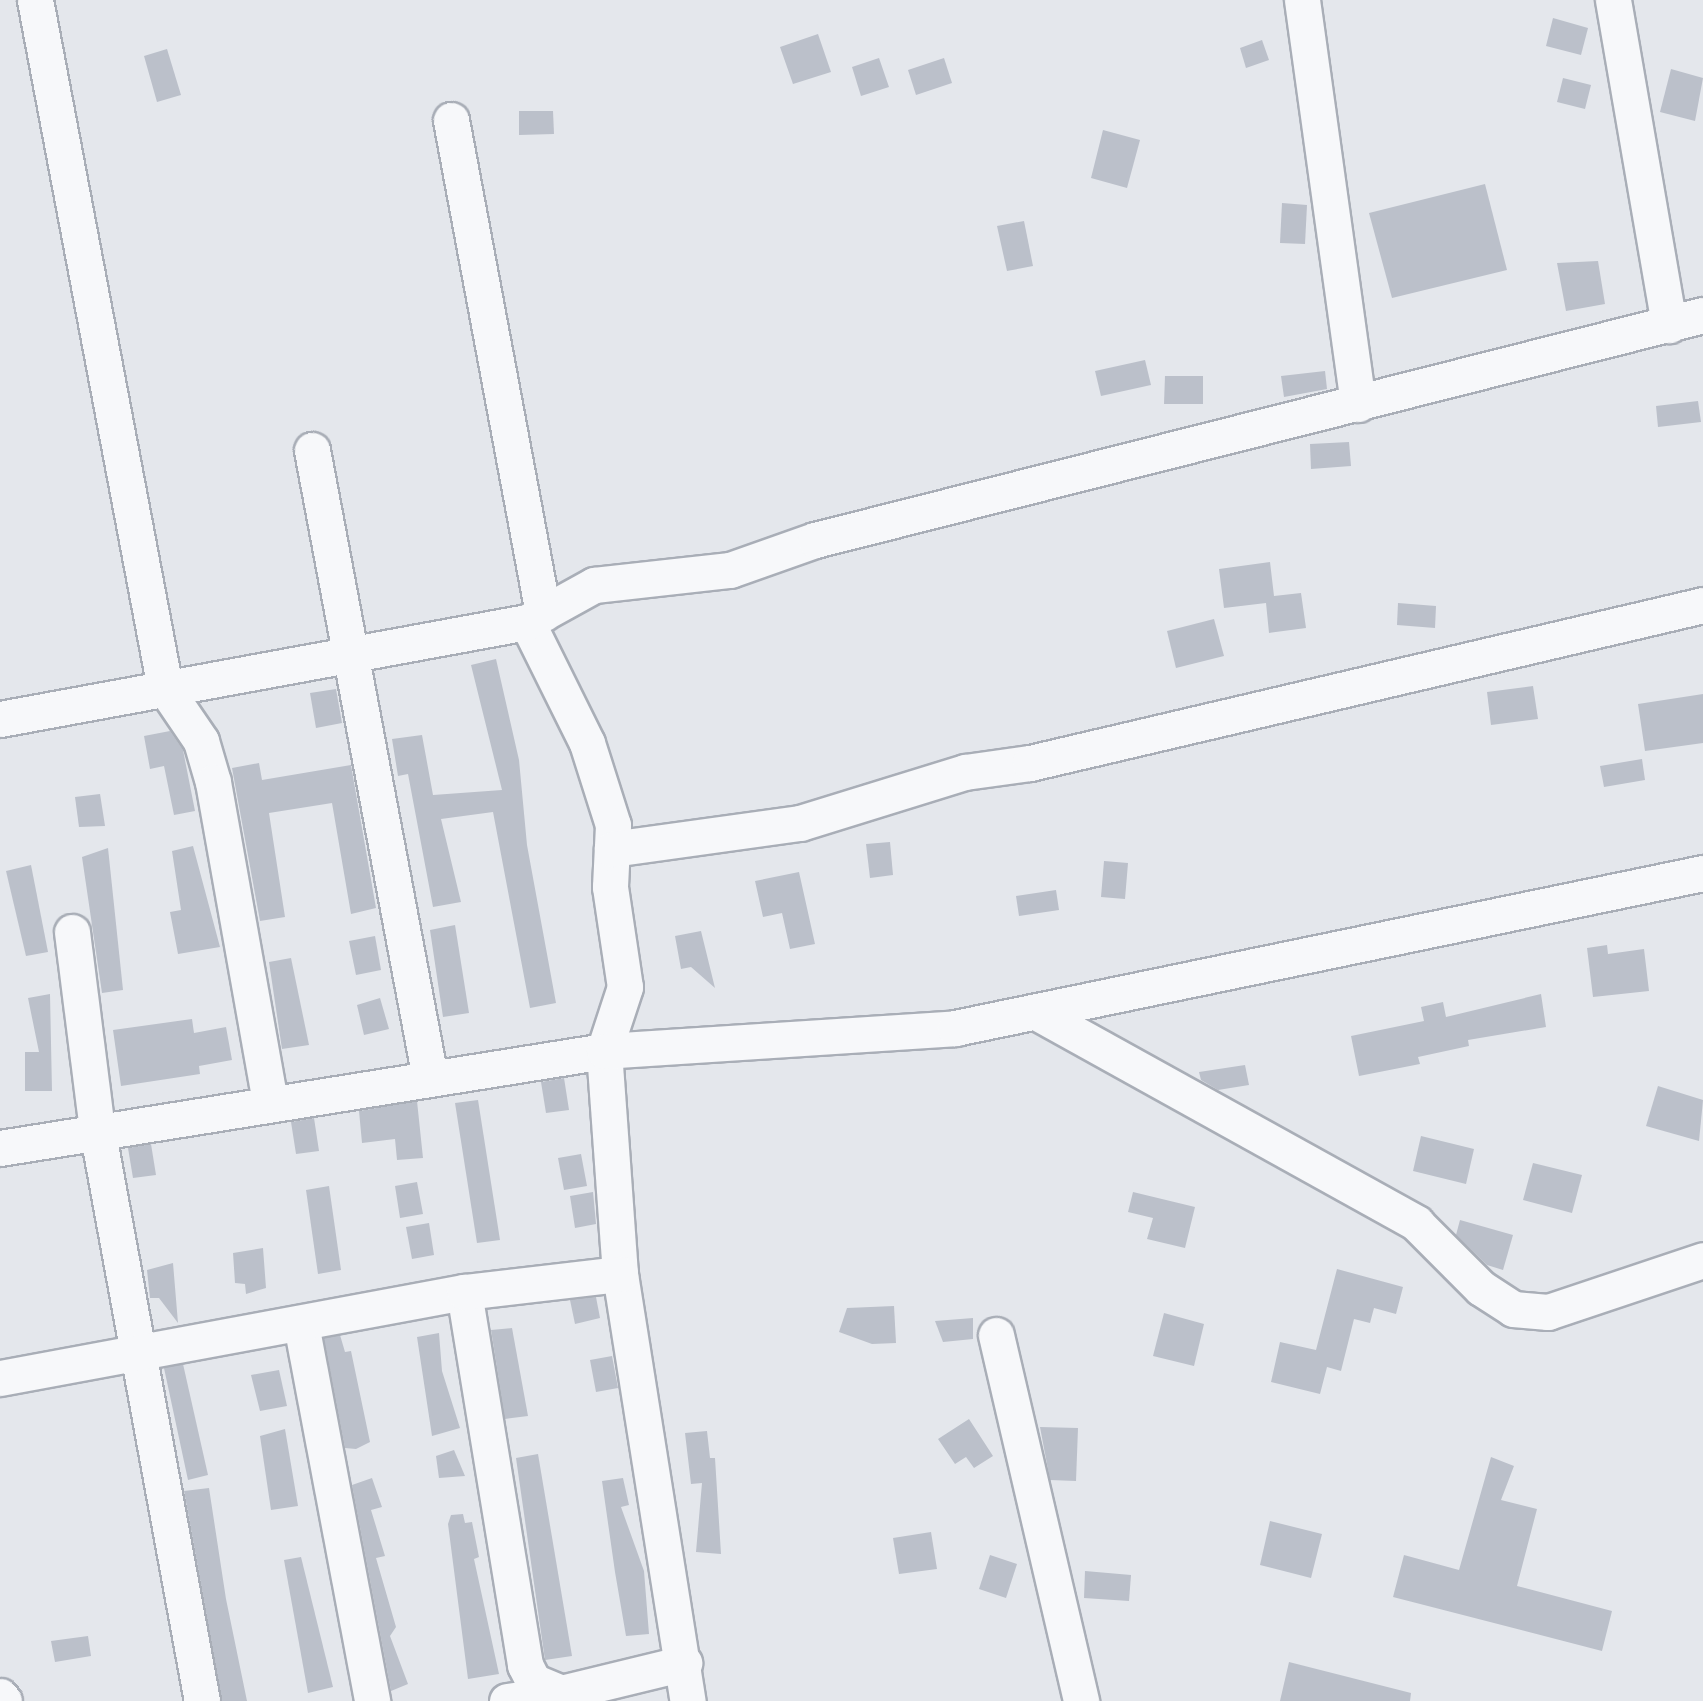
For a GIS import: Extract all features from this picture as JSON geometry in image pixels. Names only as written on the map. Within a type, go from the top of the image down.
[{"type":"street","points":[[35,0],[165,688],[201,741],[213,782],[270,1102]]},
{"type":"street","points":[[1302,0],[1358,404]]},
{"type":"street","points":[[1613,0],[1669,325]]},
{"type":"street","points":[[451,120],[535,617],[587,743],[613,825],[610,887],[625,987],[604,1051],[620,1273],[688,1701]]},
{"type":"street","points":[[0,719],[351,656],[535,617],[594,585],[730,570],[815,540],[1703,315]]},
{"type":"street","points":[[312,450],[430,1078]]},
{"type":"street","points":[[612,849],[800,823],[965,772],[1030,764],[1703,605]]},
{"type":"street","points":[[0,1148],[97,1129],[604,1051],[955,1028],[1703,873]]},
{"type":"street","points":[[72,932],[97,1129],[143,1353],[156,1475],[202,1701]]},
{"type":"street","points":[[1036,1012],[1416,1223],[1481,1288],[1513,1309],[1548,1312],[1703,1260]]},
{"type":"street","points":[[0,1378],[464,1292],[620,1273]]},
{"type":"street","points":[[464,1292],[525,1665],[533,1681],[531,1698],[684,1663]]},
{"type":"street","points":[[301,1324],[372,1701]]},
{"type":"street","points":[[996,1335],[1081,1701]]},
{"type":"street","points":[[0,1696],[4,1701]]},
{"type":"building","points":[[1553,18],[1588,28],[1581,55],[1546,46]]},
{"type":"building","points":[[818,34],[831,72],[793,84],[780,47]]},
{"type":"building","points":[[1262,40],[1269,60],[1246,68],[1240,48]]},
{"type":"building","points":[[167,49],[181,95],[157,102],[144,56]]},
{"type":"building","points":[[879,58],[889,87],[861,96],[852,67]]},
{"type":"building","points":[[944,58],[952,83],[916,95],[908,70]]},
{"type":"building","points":[[1671,69],[1703,78],[1695,121],[1660,112]]},
{"type":"building","points":[[1563,78],[1591,85],[1585,109],[1557,102]]},
{"type":"building","points":[[519,111],[553,111],[554,134],[519,135]]},
{"type":"building","points":[[1103,130],[1140,140],[1127,188],[1091,178]]},
{"type":"building","points":[[1485,184],[1507,270],[1392,298],[1369,213]]},
{"type":"building","points":[[1282,203],[1307,205],[1305,244],[1280,243]]},
{"type":"building","points":[[1024,221],[1033,266],[1007,271],[997,226]]},
{"type":"building","points":[[1598,261],[1605,304],[1566,311],[1557,263]]},
{"type":"building","points":[[1145,360],[1151,385],[1101,396],[1095,371]]},
{"type":"building","points":[[1325,371],[1327,389],[1284,397],[1281,376]]},
{"type":"building","points":[[1165,376],[1203,376],[1203,404],[1164,404]]},
{"type":"building","points":[[1698,401],[1701,422],[1658,427],[1656,406]]},
{"type":"building","points":[[1349,442],[1351,466],[1311,469],[1310,444]]},
{"type":"building","points":[[1270,562],[1274,596],[1301,593],[1306,628],[1269,633],[1266,603],[1224,608],[1219,569]]},
{"type":"building","points":[[1398,603],[1436,606],[1435,628],[1397,625]]},
{"type":"building","points":[[1214,619],[1224,656],[1176,668],[1167,631]]},
{"type":"building","points":[[496,659],[519,760],[527,845],[556,1003],[530,1008],[493,812],[441,819],[461,902],[433,907],[408,774],[398,776],[392,739],[422,735],[433,795],[502,790],[471,665]]},
{"type":"building","points":[[1533,686],[1538,719],[1491,725],[1487,692]]},
{"type":"building","points":[[336,689],[342,723],[316,728],[310,693]]},
{"type":"building","points":[[1703,694],[1703,743],[1645,751],[1638,704]]},
{"type":"building","points":[[170,731],[183,750],[195,811],[174,815],[164,766],[150,769],[144,736]]},
{"type":"building","points":[[1642,759],[1645,780],[1604,787],[1600,766]]},
{"type":"building","points":[[259,763],[262,780],[351,765],[376,908],[351,914],[332,803],[269,813],[285,917],[260,921],[232,768]]},
{"type":"building","points":[[100,794],[105,826],[79,827],[75,797]]},
{"type":"building","points":[[890,842],[893,875],[870,878],[866,844]]},
{"type":"building","points":[[193,846],[220,947],[178,954],[170,912],[181,910],[172,851]]},
{"type":"building","points":[[108,848],[123,990],[102,993],[82,857]]},
{"type":"building","points":[[1104,861],[1128,863],[1125,899],[1101,897]]},
{"type":"building","points":[[31,865],[48,952],[26,956],[6,871]]},
{"type":"building","points":[[799,872],[815,944],[790,949],[782,913],[763,917],[755,881]]},
{"type":"building","points":[[1056,890],[1059,910],[1019,916],[1016,896]]},
{"type":"building","points":[[455,925],[469,1013],[443,1017],[430,930]]},
{"type":"building","points":[[701,931],[715,988],[691,967],[681,969],[675,936]]},
{"type":"building","points":[[375,936],[381,970],[356,975],[349,941]]},
{"type":"building","points":[[1607,945],[1608,954],[1644,949],[1649,991],[1593,997],[1587,948]]},
{"type":"building","points":[[291,958],[309,1045],[282,1049],[269,962]]},
{"type":"building","points":[[50,994],[52,1091],[25,1091],[25,1052],[39,1052],[28,998]]},
{"type":"building","points":[[1541,994],[1546,1027],[1468,1040],[1469,1046],[1418,1057],[1420,1064],[1359,1076],[1351,1036],[1424,1021],[1421,1007],[1443,1002],[1446,1017]]},
{"type":"building","points":[[380,998],[389,1029],[364,1035],[357,1005]]},
{"type":"building","points":[[192,1019],[194,1033],[226,1027],[232,1060],[199,1066],[200,1074],[121,1086],[113,1030]]},
{"type":"building","points":[[1245,1065],[1249,1085],[1218,1090],[1201,1080],[1199,1072]]},
{"type":"building","points":[[564,1078],[569,1110],[546,1113],[541,1082]]},
{"type":"building","points":[[1658,1086],[1703,1100],[1699,1141],[1646,1126]]},
{"type":"building","points":[[478,1100],[500,1240],[477,1243],[455,1103]]},
{"type":"building","points":[[417,1101],[423,1158],[397,1160],[395,1139],[362,1143],[359,1111]]},
{"type":"building","points":[[314,1118],[319,1151],[296,1154],[291,1122]]},
{"type":"building","points":[[1421,1136],[1474,1149],[1466,1184],[1413,1171]]},
{"type":"building","points":[[151,1144],[156,1175],[133,1178],[128,1148]]},
{"type":"building","points":[[581,1154],[587,1186],[564,1190],[558,1158]]},
{"type":"building","points":[[1533,1163],[1582,1175],[1572,1213],[1523,1200]]},
{"type":"building","points":[[417,1182],[423,1214],[400,1218],[395,1186]]},
{"type":"building","points":[[329,1186],[341,1270],[318,1274],[306,1190]]},
{"type":"building","points":[[593,1192],[596,1224],[575,1228],[570,1196]]},
{"type":"building","points":[[1133,1192],[1195,1207],[1185,1248],[1147,1239],[1153,1218],[1128,1212]]},
{"type":"building","points":[[1460,1220],[1513,1235],[1503,1270],[1487,1265],[1456,1235]]},
{"type":"building","points":[[429,1223],[434,1255],[412,1259],[406,1227]]},
{"type":"building","points":[[263,1248],[266,1288],[246,1294],[245,1284],[235,1283],[233,1253]]},
{"type":"building","points":[[173,1263],[178,1323],[159,1298],[150,1298],[147,1270]]},
{"type":"building","points":[[1337,1269],[1403,1287],[1396,1314],[1374,1308],[1370,1323],[1354,1319],[1341,1371],[1327,1367],[1320,1394],[1271,1382],[1280,1342],[1316,1350]]},
{"type":"building","points":[[596,1297],[600,1318],[575,1324],[570,1300]]},
{"type":"building","points":[[894,1306],[896,1343],[872,1344],[839,1332],[847,1308]]},
{"type":"building","points":[[1164,1313],[1204,1324],[1194,1366],[1153,1356]]},
{"type":"building","points":[[973,1318],[973,1339],[943,1342],[935,1321]]},
{"type":"building","points":[[512,1328],[528,1416],[505,1419],[491,1330]]},
{"type":"building","points":[[439,1333],[442,1371],[460,1428],[432,1436],[417,1337]]},
{"type":"building","points":[[340,1335],[345,1352],[351,1351],[370,1442],[356,1449],[345,1448],[324,1338]]},
{"type":"building","points":[[612,1356],[618,1388],[596,1392],[590,1360]]},
{"type":"building","points":[[183,1364],[208,1475],[188,1480],[164,1368]]},
{"type":"building","points":[[279,1370],[287,1406],[260,1411],[251,1375]]},
{"type":"building","points":[[969,1419],[993,1456],[974,1468],[966,1457],[955,1464],[938,1439]]},
{"type":"building","points":[[1040,1427],[1078,1428],[1076,1481],[1050,1480]]},
{"type":"building","points":[[285,1429],[298,1506],[271,1510],[260,1436]]},
{"type":"building","points":[[707,1431],[710,1458],[715,1458],[721,1554],[696,1552],[702,1483],[691,1484],[685,1433]]},
{"type":"building","points":[[454,1450],[465,1476],[439,1478],[436,1456]]},
{"type":"building","points":[[538,1454],[572,1656],[545,1660],[516,1458]]},
{"type":"building","points":[[1491,1457],[1514,1466],[1501,1500],[1537,1509],[1517,1586],[1612,1611],[1602,1651],[1393,1597],[1404,1555],[1459,1570]]},
{"type":"building","points":[[372,1478],[382,1507],[371,1510],[385,1556],[376,1558],[396,1627],[390,1636],[408,1684],[391,1691],[352,1485]]},
{"type":"building","points":[[623,1478],[629,1505],[621,1507],[644,1571],[649,1634],[626,1636],[615,1572],[602,1481]]},
{"type":"building","points":[[209,1488],[226,1599],[247,1701],[222,1701],[184,1491]]},
{"type":"building","points":[[463,1514],[465,1523],[472,1522],[479,1557],[474,1559],[499,1674],[468,1679],[448,1524],[451,1515]]},
{"type":"building","points":[[1270,1521],[1322,1534],[1311,1578],[1260,1565]]},
{"type":"building","points":[[931,1532],[937,1569],[899,1574],[893,1538]]},
{"type":"building","points":[[990,1555],[1017,1564],[1006,1598],[979,1589]]},
{"type":"building","points":[[301,1557],[333,1687],[308,1693],[284,1560]]},
{"type":"building","points":[[1085,1571],[1131,1575],[1129,1601],[1084,1598]]},
{"type":"building","points":[[88,1636],[91,1656],[55,1662],[51,1641]]},
{"type":"building","points":[[1289,1662],[1411,1693],[1410,1701],[1280,1701]]}]
